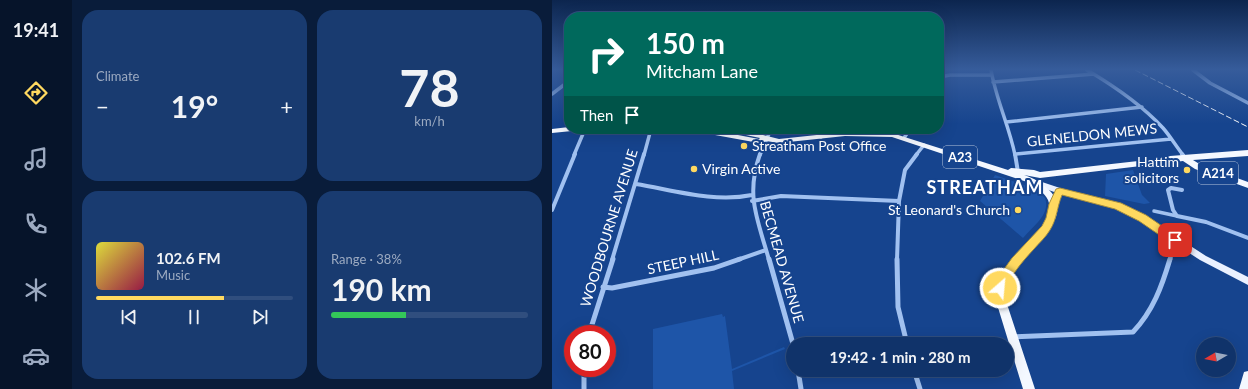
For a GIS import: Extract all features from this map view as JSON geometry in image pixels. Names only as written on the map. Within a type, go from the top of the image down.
[{"type":"highway","points":[[552,126],[564,125]]},
{"type":"highway","points":[[552,131],[564,130]]},
{"type":"highway","name":"A23","points":[[720,134],[759,141],[766,139],[784,141],[816,134]]},
{"type":"highway","name":"A23","points":[[752,134],[762,136],[766,139]]},
{"type":"highway","name":"A23","points":[[889,134],[1033,181]]},
{"type":"highway","name":"A23","points":[[1003,172],[1034,173],[1040,175],[1166,161],[1172,163],[1248,153]]},
{"type":"highway","name":"A23","points":[[1187,160],[1234,160],[1248,158]]},
{"type":"highway","name":"A214","points":[[1187,160],[1198,167],[1248,185]]},
{"type":"highway","name":"A214","points":[[1207,160],[1205,163],[1210,171]]},
{"type":"highway","points":[[1012,337],[1001,301],[1000,288],[1006,275],[1016,261],[1046,228],[1051,218],[1053,204],[1046,192],[1033,181],[1040,175]]},
{"type":"highway","points":[[1014,343],[1029,389]]},
{"type":"highway","points":[[1245,389],[1248,376]]},
{"type":"main road","points":[[1033,181],[1060,191],[1118,206],[1142,218],[1203,258],[1248,281]]},
{"type":"main road","points":[[1053,204],[1060,191]]},
{"type":"street","points":[[995,88],[1015,154],[1018,172]]},
{"type":"street","points":[[1117,88],[1142,107],[1163,128],[1187,160]]},
{"type":"street","points":[[1220,88],[1248,103]]},
{"type":"street","points":[[1006,122],[1142,107]]},
{"type":"street","points":[[552,210],[583,134]]},
{"type":"street","name":"WOODBOURNE AVENUE","points":[[592,325],[636,184],[650,134]]},
{"type":"street","name":"BECMEAD AVENUE","points":[[768,134],[759,157],[752,201],[791,337]]},
{"type":"street","points":[[904,138],[907,134]]},
{"type":"street","name":"GLENELDON MEWS","points":[[1015,154],[1171,138]]},
{"type":"street","points":[[905,337],[898,307],[897,251],[899,201],[905,170],[924,145]]},
{"type":"street","points":[[636,184],[711,197],[742,197],[752,195]]},
{"type":"street","points":[[1177,216],[1173,210],[1168,190],[1171,188],[1182,190]]},
{"type":"street","points":[[752,201],[781,196],[800,196],[899,201]]},
{"type":"street","points":[[1154,211],[1206,222],[1248,238]]},
{"type":"street","points":[[1012,337],[1133,332],[1148,315],[1166,275],[1175,240]]},
{"type":"street","name":"STEEP HILL","points":[[603,287],[612,288],[714,268],[766,250]]},
{"type":"street","points":[[584,377],[584,389]]},
{"type":"street","points":[[799,377],[801,389]]},
{"type":"street","points":[[916,377],[920,389]]},
{"type":"shaded area","points":[[1133,170],[1142,195],[1150,203],[1144,204],[1105,196],[1106,174]]},
{"type":"shaded area","points":[[995,175],[1035,189],[1045,198],[1046,209],[1043,215],[1023,238],[980,201]]},
{"type":"shaded area","points":[[722,314],[723,317],[725,316],[732,369],[784,347],[785,349],[732,371],[734,389],[653,389],[653,329]]},
{"type":"railway","points":[[1171,88],[1248,127]]},
{"type":"place","name":"Streatham Post Office","points":[[744,146]]},
{"type":"place","name":"Virgin Active","points":[[694,169]]},
{"type":"place","name":"Hattim solicitors","points":[[1187,170]]},
{"type":"place","name":"St Leonard's Church","points":[[1018,210]]},
{"type":"district","name":"STREATHAM","points":[[985,188]]},
{"type":"route","points":[[1000,288],[1006,275],[1016,261],[1046,228],[1053,214],[1053,204],[1056,196],[1060,191],[1118,206],[1132,212],[1175,240]]}]
